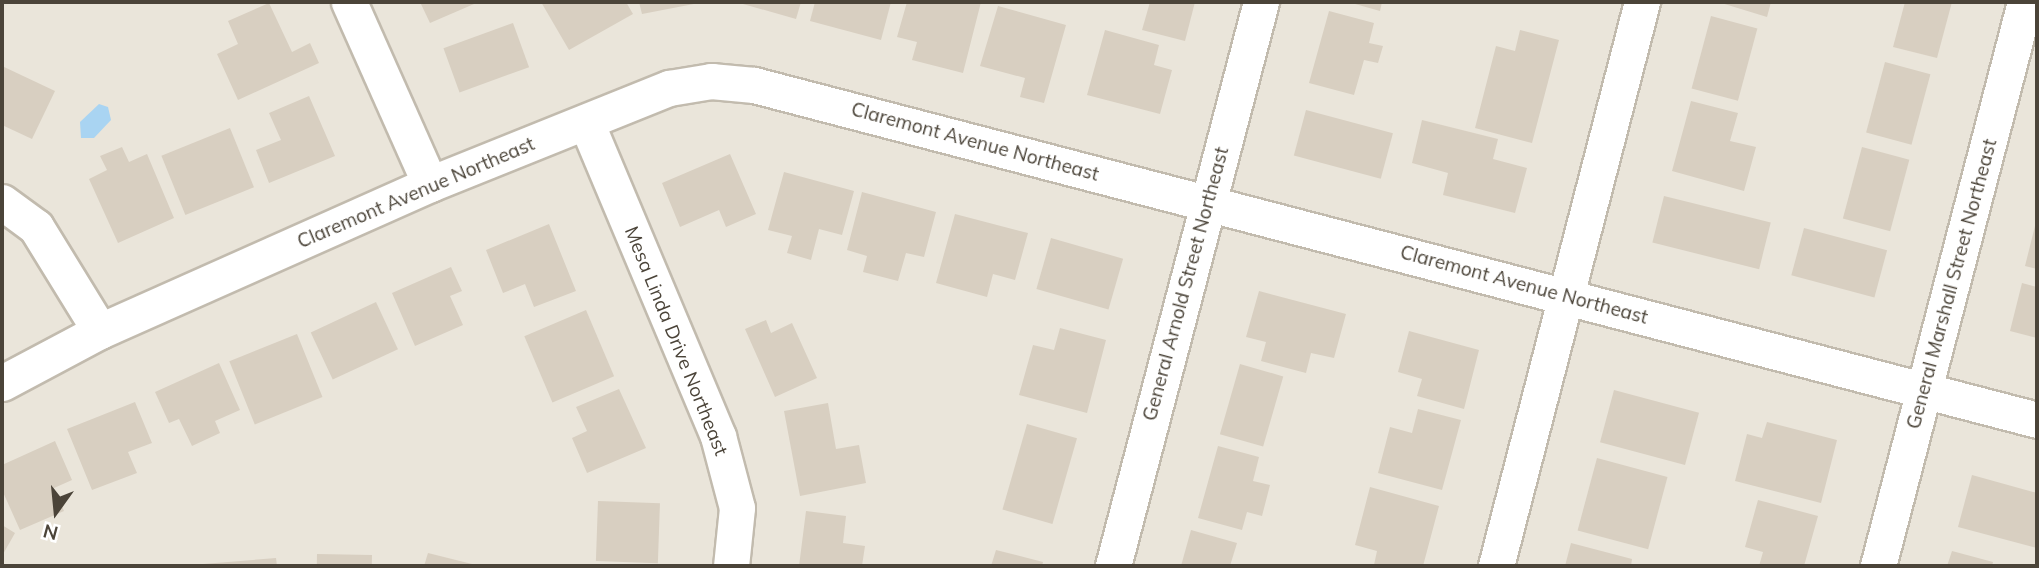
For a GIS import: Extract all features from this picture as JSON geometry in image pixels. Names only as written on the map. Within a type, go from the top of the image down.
[{"type":"street","points":[[349,2],[429,184]]},
{"type":"street","name":"General Arnold Street Northeast","points":[[1113,566],[1261,2]]},
{"type":"street","points":[[1496,566],[1563,295],[1642,2]]},
{"type":"street","name":"General Marshall Street Northeast","points":[[1878,566],[2025,2]]},
{"type":"street","name":"Claremont Avenue Northeast","points":[[2,383],[100,331],[429,184],[669,88],[710,81],[754,85],[2037,420]]},
{"type":"street","name":"Mesa Linda Drive Northeast","points":[[586,122],[718,436],[737,508],[732,566]]},
{"type":"street","points":[[2,202],[36,227],[100,331]]},
{"type":"shaded area","points":[[2,2],[2037,2],[2037,566],[2,566]]},
{"type":"water","points":[[99,104],[108,107],[111,120],[94,138],[81,138],[80,122]]},
{"type":"building","points":[[420,2],[473,2],[474,4],[430,23]]},
{"type":"building","points":[[541,2],[626,2],[633,14],[569,50]]},
{"type":"building","points":[[639,2],[699,2],[699,3],[642,14]]},
{"type":"building","points":[[736,2],[801,2],[796,19]]},
{"type":"building","points":[[815,2],[891,2],[881,40],[810,21]]},
{"type":"building","points":[[907,2],[981,2],[963,73],[912,60],[917,42],[897,37]]},
{"type":"building","points":[[1150,2],[1195,2],[1185,41],[1142,30]]},
{"type":"building","points":[[1348,2],[1382,2],[1380,11]]},
{"type":"building","points":[[1718,2],[1771,2],[1767,17]]},
{"type":"building","points":[[1905,2],[1952,2],[1937,58],[1893,47]]},
{"type":"building","points":[[269,3],[292,52],[310,43],[319,63],[238,100],[217,54],[238,44],[228,21]]},
{"type":"building","points":[[998,6],[1066,25],[1044,103],[1020,97],[1025,78],[980,66]]},
{"type":"building","points":[[1329,11],[1374,23],[1369,43],[1383,46],[1378,63],[1364,60],[1354,95],[1309,83]]},
{"type":"building","points":[[1711,16],[1757,28],[1738,101],[1692,88]]},
{"type":"building","points":[[513,23],[529,67],[460,92],[443,48]]},
{"type":"building","points":[[1105,30],[1159,45],[1154,65],[1172,70],[1160,114],[1087,95]]},
{"type":"building","points":[[1520,30],[1559,40],[1532,143],[1475,128],[1496,46],[1515,51]]},
{"type":"building","points":[[1885,62],[1930,74],[1912,145],[1866,133]]},
{"type":"building","points":[[2,66],[55,91],[32,139],[2,125]]},
{"type":"building","points":[[309,96],[335,156],[269,183],[256,150],[281,140],[269,113]]},
{"type":"building","points":[[1691,101],[1738,113],[1730,141],[1756,147],[1744,191],[1672,171]]},
{"type":"building","points":[[1306,110],[1393,133],[1381,179],[1294,155]]},
{"type":"building","points":[[1422,120],[1498,139],[1493,159],[1527,168],[1515,213],[1443,195],[1448,173],[1412,163]]},
{"type":"building","points":[[230,128],[254,187],[185,215],[161,156]]},
{"type":"building","points":[[122,147],[129,162],[147,154],[174,218],[118,243],[89,179],[107,170],[100,156]]},
{"type":"building","points":[[1862,147],[1909,160],[1890,231],[1843,218]]},
{"type":"building","points":[[730,154],[756,214],[726,227],[719,210],[680,227],[662,183]]},
{"type":"building","points":[[784,172],[854,191],[842,235],[819,229],[811,260],[787,253],[792,236],[768,230]]},
{"type":"building","points":[[862,192],[936,212],[924,257],[906,253],[898,281],[863,272],[867,256],[847,250]]},
{"type":"building","points":[[1664,196],[1771,223],[1759,269],[1652,243]]},
{"type":"building","points":[[955,214],[1028,233],[1015,280],[993,274],[987,297],[936,283]]},
{"type":"building","points":[[2037,222],[2037,269],[2025,266]]},
{"type":"building","points":[[549,224],[576,291],[534,307],[525,284],[503,293],[486,250]]},
{"type":"building","points":[[1804,228],[1887,250],[1874,298],[1791,275]]},
{"type":"building","points":[[1051,238],[1123,259],[1108,310],[1036,289]]},
{"type":"building","points":[[451,267],[462,291],[450,296],[463,325],[415,346],[392,293]]},
{"type":"building","points":[[2022,283],[2037,287],[2037,338],[2010,331]]},
{"type":"building","points":[[1259,291],[1346,314],[1334,358],[1311,353],[1306,373],[1261,361],[1266,342],[1246,337]]},
{"type":"building","points":[[376,302],[398,349],[333,380],[311,332]]},
{"type":"building","points":[[586,310],[614,376],[552,402],[524,336]]},
{"type":"building","points":[[766,320],[771,333],[792,323],[817,378],[775,397],[745,329]]},
{"type":"building","points":[[1060,328],[1106,340],[1087,413],[1019,395],[1033,345],[1054,350]]},
{"type":"building","points":[[1409,331],[1479,350],[1464,409],[1417,396],[1422,379],[1398,372]]},
{"type":"building","points":[[297,334],[322,397],[255,424],[229,361]]},
{"type":"building","points":[[219,363],[240,410],[215,421],[220,433],[192,446],[179,419],[169,423],[155,392]]},
{"type":"building","points":[[1240,364],[1283,376],[1263,447],[1220,434]]},
{"type":"building","points":[[619,389],[646,448],[587,473],[572,438],[587,431],[576,407]]},
{"type":"building","points":[[1614,390],[1699,413],[1685,465],[1600,442]]},
{"type":"building","points":[[135,402],[152,443],[128,452],[137,473],[92,490],[67,429]]},
{"type":"building","points":[[828,403],[836,449],[859,445],[866,483],[800,496],[784,411]]},
{"type":"building","points":[[1418,409],[1461,420],[1442,490],[1378,473],[1390,427],[1412,433]]},
{"type":"building","points":[[1767,422],[1837,440],[1821,503],[1735,481],[1747,434],[1762,438]]},
{"type":"building","points":[[1027,424],[1077,438],[1052,524],[1002,510]]},
{"type":"building","points":[[55,441],[72,480],[54,488],[64,511],[20,530],[2,490],[2,465]]},
{"type":"building","points":[[1218,446],[1259,457],[1253,481],[1270,485],[1262,516],[1247,512],[1242,530],[1198,518]]},
{"type":"building","points":[[1597,458],[1668,477],[1648,549],[1578,530]]},
{"type":"building","points":[[1972,475],[2037,493],[2037,548],[1958,527]]},
{"type":"building","points":[[1370,487],[1439,506],[1423,566],[1374,565],[1377,551],[1355,545]]},
{"type":"building","points":[[1758,500],[1818,516],[1804,566],[1759,566],[1763,552],[1745,547]]},
{"type":"building","points":[[598,501],[660,503],[658,563],[596,561]]},
{"type":"building","points":[[806,511],[846,516],[843,543],[865,546],[862,566],[799,566]]},
{"type":"building","points":[[2,525],[15,533],[2,556]]},
{"type":"building","points":[[1191,530],[1237,543],[1230,566],[1181,566]]},
{"type":"building","points":[[1571,543],[1632,559],[1631,566],[1565,566]]},
{"type":"building","points":[[996,550],[1043,562],[1042,566],[991,566]]},
{"type":"building","points":[[1952,551],[1993,562],[1992,566],[1947,566]]},
{"type":"building","points":[[428,553],[476,565],[424,566]]},
{"type":"building","points":[[317,554],[372,555],[372,566],[317,566]]},
{"type":"building","points":[[276,558],[277,566],[203,566],[203,564]]}]
